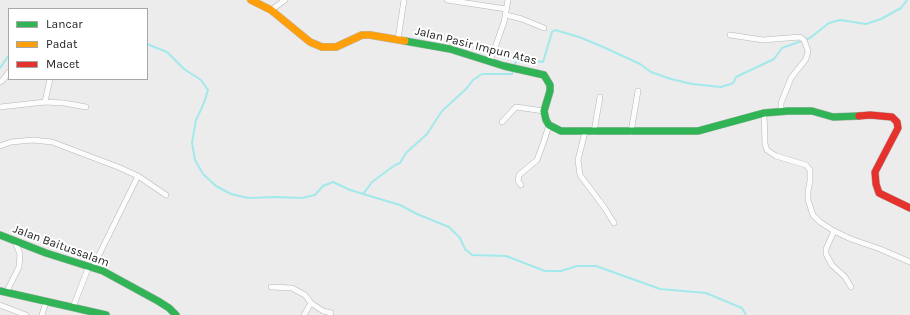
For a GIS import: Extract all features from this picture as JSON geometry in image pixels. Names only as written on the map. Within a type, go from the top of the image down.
[{"type":"street","name":"Jalan Pasir Impun Atas","points":[[251,0],[271,10],[310,42],[322,47],[336,47],[362,35],[370,34],[450,49],[490,62],[544,75],[548,80],[550,91],[544,111]]},
{"type":"street","points":[[271,10],[285,0]]},
{"type":"street","points":[[398,39],[404,0]]},
{"type":"street","points":[[447,0],[506,12],[544,28]]},
{"type":"street","points":[[490,62],[506,12],[508,0]]},
{"type":"street","points":[[730,35],[763,40],[800,37],[804,40],[808,51],[806,59],[791,78],[781,103],[781,111]]},
{"type":"street","points":[[0,82],[8,73]]},
{"type":"street","points":[[44,102],[50,80]]},
{"type":"street","points":[[631,132],[638,91]]},
{"type":"street","points":[[594,132],[600,97]]},
{"type":"street","points":[[0,107],[44,102],[64,103],[86,108]]},
{"type":"street","points":[[502,122],[516,107],[544,111],[549,125],[536,160],[519,176],[518,181],[521,185]]},
{"type":"street","points":[[549,125],[561,131],[585,132],[698,131],[781,111],[812,111],[833,117],[870,115],[892,117],[897,122],[898,128],[875,172],[876,184],[879,193],[910,208]]},
{"type":"street","points":[[764,114],[765,144],[767,150],[776,156],[806,165],[810,170],[808,195],[813,215],[834,231],[910,262]]},
{"type":"street","points":[[585,132],[578,160],[580,175],[614,223]]},
{"type":"street","points":[[0,146],[33,140],[52,142],[118,166],[138,176],[166,195]]},
{"type":"street","points":[[73,307],[91,267],[138,176]]},
{"type":"street","points":[[834,231],[826,249],[826,254],[832,265],[845,277],[851,288]]},
{"type":"street","name":"Jalan Baitussalam","points":[[0,235],[46,253],[103,271],[158,301],[169,308],[176,315]]},
{"type":"street","points":[[15,241],[20,254],[19,267],[3,292],[106,315]]},
{"type":"street","points":[[271,287],[292,288],[305,295],[311,303],[323,311],[331,313]]},
{"type":"street","points":[[42,315],[46,302]]},
{"type":"street","points":[[304,315],[311,303]]},
{"type":"street","points":[[0,305],[26,315]]},
{"type":"waterway","points":[[364,193],[372,182],[400,163],[406,153],[427,134],[442,111],[466,89],[473,80],[482,74],[512,74],[517,58],[543,62],[552,32],[555,30],[579,37],[601,46],[640,64],[651,72],[671,79],[692,84],[721,87],[731,84],[734,82],[736,77],[774,59],[782,48],[810,38],[829,23],[840,20],[866,24],[881,19],[901,8],[907,0]]},
{"type":"waterway","points":[[148,44],[167,52],[184,69],[201,80],[208,90],[196,120],[192,143],[195,160],[203,174],[216,186],[231,194],[248,198],[302,198],[315,195],[323,186],[333,182],[350,190],[400,205],[417,214],[449,227],[460,238],[465,249],[472,255],[506,256],[545,271],[561,271],[577,266],[596,266],[660,289],[706,293],[742,308],[746,315]]},
{"type":"waterway","points":[[0,68],[8,56]]},
{"type":"traffic: fast","points":[[405,41],[450,49],[504,66],[544,75],[550,85],[550,91],[544,111],[546,120],[549,125],[561,131],[698,131],[764,113],[788,111],[812,111],[833,117],[859,116]]},
{"type":"traffic: fast","points":[[0,235],[46,253],[103,271],[158,301],[169,308],[176,315]]},
{"type":"traffic: fast","points":[[0,291],[106,315]]},
{"type":"traffic: slow","points":[[251,0],[271,10],[310,42],[322,47],[336,47],[362,35],[405,41]]},
{"type":"traffic: jam","points":[[859,116],[870,115],[892,117],[897,122],[898,128],[875,172],[876,184],[879,193],[910,208]]}]
